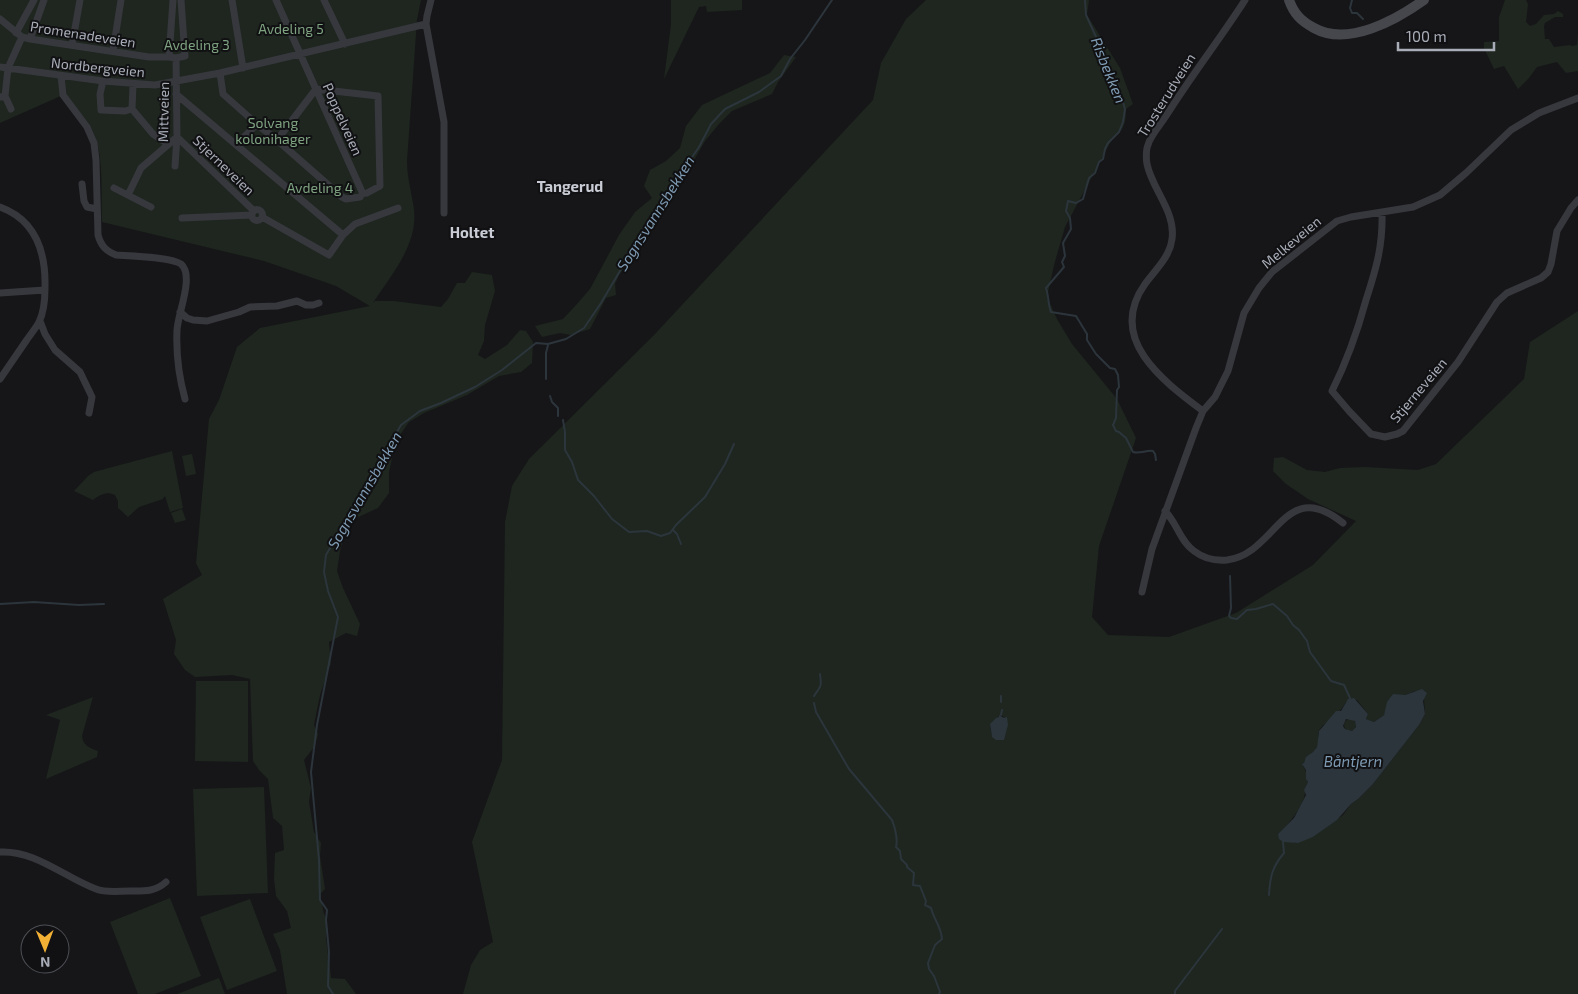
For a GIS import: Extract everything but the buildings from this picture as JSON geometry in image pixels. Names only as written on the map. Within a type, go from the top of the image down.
[{"type":"street","points":[[23,36],[34,0]]},
{"type":"street","points":[[11,109],[3,97],[4,68],[44,0]]},
{"type":"street","points":[[72,45],[80,0]]},
{"type":"street","points":[[114,51],[121,0]]},
{"type":"street","name":"Mittveien","points":[[173,0],[172,57],[176,82],[177,137],[175,166]]},
{"type":"street","name":"Mittveien","points":[[172,57],[185,56],[181,0]]},
{"type":"street","points":[[232,0],[243,68]]},
{"type":"street","name":"Poppelveien","points":[[276,0],[364,195]]},
{"type":"street","points":[[324,0],[344,44]]},
{"type":"street","points":[[431,0],[426,16],[426,24],[444,122],[444,213]]},
{"type":"street","name":"Trosterudveien","points":[[1204,412],[1169,385],[1154,370],[1145,359],[1133,333],[1132,314],[1136,300],[1166,257],[1172,241],[1173,231],[1147,164],[1148,145],[1186,84],[1245,0]]},
{"type":"street","points":[[1289,0],[1296,15],[1303,22],[1326,34],[1342,35],[1360,32],[1383,24],[1424,0]]},
{"type":"street","name":"Promenadeveien","points":[[0,19],[23,36],[149,57],[172,57]]},
{"type":"street","name":"Nordbergveien","points":[[4,68],[133,85],[155,86],[243,68],[426,24]]},
{"type":"street","points":[[220,73],[223,94],[342,197],[346,199],[364,195],[380,186],[378,96],[316,89],[277,140]]},
{"type":"street","points":[[61,76],[63,95],[87,127],[94,143],[98,235],[100,243],[110,253],[116,255],[170,260],[180,264],[185,270],[187,279],[177,329],[177,355],[184,400]]},
{"type":"street","points":[[103,81],[100,94],[101,110],[125,111],[132,109]]},
{"type":"street","points":[[133,85],[132,109],[154,134],[168,144]]},
{"type":"street","points":[[176,94],[343,235]]},
{"type":"street","name":"Melkeveien","points":[[1142,592],[1152,549],[1196,428],[1228,371],[1244,313],[1259,288],[1272,272],[1337,220],[1413,207],[1440,195],[1466,174],[1511,130],[1539,113],[1578,98]]},
{"type":"street","points":[[237,144],[255,126],[259,126]]},
{"type":"street","points":[[128,195],[141,168],[177,137]]},
{"type":"street","name":"Stjerneveien","points":[[177,137],[253,213]]},
{"type":"street","points":[[82,184],[84,201],[87,207],[97,209]]},
{"type":"street","points":[[114,188],[151,207]]},
{"type":"street","name":"Stjerneveien","points":[[1382,213],[1382,240],[1374,275],[1349,355],[1332,391],[1371,434],[1385,437],[1403,431],[1413,420],[1458,362],[1496,302],[1507,293],[1541,278],[1548,272],[1557,231],[1578,200]]},
{"type":"street","points":[[0,207],[16,214],[37,238],[44,261],[45,290],[40,321],[0,379]]},
{"type":"street","points":[[182,218],[253,213],[253,218],[257,221],[262,217],[329,255],[343,235],[355,224],[398,208]]},
{"type":"street","points":[[0,293],[45,290]]},
{"type":"street","points":[[180,312],[186,318],[199,321],[220,318],[250,306],[277,306],[297,301],[306,305],[319,303]]},
{"type":"street","points":[[40,321],[45,334],[55,350],[80,372],[92,397],[89,413]]},
{"type":"street","points":[[1166,511],[1189,547],[1200,555],[1216,560],[1227,560],[1245,555],[1260,544],[1286,516],[1297,510],[1312,508],[1324,510],[1343,523]]},
{"type":"street","points":[[0,852],[16,852],[30,857],[99,890],[147,891],[160,888],[166,882]]},
{"type":"green space","points":[[0,0],[421,0],[417,20],[407,161],[414,223],[408,247],[402,259],[373,303],[375,301],[394,301],[441,307],[457,283],[465,283],[472,272],[492,275],[495,291],[485,325],[484,341],[478,355],[485,359],[507,345],[520,330],[526,331],[533,342],[532,363],[521,372],[499,376],[467,395],[424,413],[409,422],[396,441],[389,472],[389,493],[378,508],[354,519],[347,526],[340,551],[337,571],[360,624],[357,636],[346,633],[329,642],[331,663],[320,695],[314,725],[318,734],[315,746],[304,760],[311,788],[309,802],[314,832],[321,843],[320,856],[325,889],[320,894],[324,914],[327,919],[326,938],[331,978],[345,979],[356,994],[287,994],[280,950],[273,934],[291,928],[287,911],[276,896],[274,879],[275,853],[284,850],[282,826],[273,818],[268,779],[253,761],[250,679],[232,675],[195,677],[185,670],[174,654],[176,640],[163,599],[202,575],[196,563],[209,419],[219,400],[237,347],[260,328],[370,306],[336,286],[264,261],[102,222],[101,165],[97,143],[88,123],[63,95],[0,123]]},
{"type":"green space","points":[[671,0],[742,0],[742,10],[707,12],[706,6],[699,7],[664,79],[671,24]]},
{"type":"green space","points":[[926,0],[1089,0],[1087,15],[1120,68],[1133,104],[1126,109],[1123,127],[1111,141],[1065,227],[1047,297],[1057,319],[1072,344],[1117,399],[1136,438],[1099,546],[1092,617],[1108,635],[1169,637],[1236,613],[1313,565],[1356,521],[1308,499],[1286,484],[1273,471],[1274,458],[1283,457],[1307,470],[1325,472],[1340,468],[1365,467],[1418,470],[1436,464],[1524,379],[1530,342],[1578,311],[1578,994],[463,994],[471,965],[480,950],[493,942],[472,842],[502,760],[505,522],[512,486],[529,459],[654,335],[873,100],[881,63],[906,19]],"holes":[[[1415,691],[1424,699],[1425,714],[1419,725],[1373,784],[1351,804],[1343,815],[1313,837],[1295,843],[1278,834],[1292,819],[1303,800],[1308,782],[1303,766],[1306,759],[1317,747],[1319,731],[1324,724],[1340,711],[1346,702],[1357,700],[1368,714],[1366,719],[1374,722],[1384,715],[1399,695]],[[1000,715],[1003,716],[1007,728],[1002,740],[992,736],[990,727]]]},
{"type":"green space","points":[[1505,0],[1526,0],[1528,4],[1526,22],[1530,26],[1536,24],[1544,15],[1554,14],[1558,11],[1563,14],[1563,17],[1555,17],[1545,23],[1545,39],[1549,39],[1554,47],[1572,46],[1577,45],[1578,34],[1578,71],[1566,73],[1557,62],[1537,67],[1518,89],[1504,66],[1494,69],[1484,48],[1484,42],[1499,41],[1499,17]]},
{"type":"green space","points":[[784,55],[796,57],[772,94],[732,111],[705,141],[686,174],[667,197],[637,250],[619,275],[615,284],[616,295],[606,298],[590,329],[571,335],[560,333],[542,337],[535,326],[563,319],[590,289],[619,235],[635,212],[652,198],[644,186],[650,170],[666,161],[680,148],[686,126],[702,105],[770,73]]},
{"type":"green space","points":[[172,451],[183,508],[170,512],[165,496],[163,499],[139,507],[128,517],[118,508],[118,501],[115,495],[101,495],[93,500],[74,491],[94,472]]},
{"type":"green space","points":[[192,454],[196,474],[186,476],[182,456]]},
{"type":"green space","points":[[182,509],[186,520],[175,523],[171,513]]},
{"type":"green space","points":[[196,681],[248,681],[248,762],[195,761]]},
{"type":"green space","points":[[93,697],[82,736],[85,744],[98,751],[97,757],[46,779],[60,720],[46,715]]},
{"type":"green space","points":[[1348,719],[1352,719],[1356,725],[1352,731],[1348,731],[1344,727],[1344,723]]},
{"type":"green space","points":[[264,787],[268,893],[197,896],[193,789]]},
{"type":"green space","points":[[170,898],[201,976],[155,994],[138,994],[110,922]]},
{"type":"green space","points":[[250,899],[277,971],[227,990],[200,917]]},
{"type":"green space","points":[[219,978],[225,994],[177,994]]},
{"type":"water","name":"Båntjern","points":[[1422,689],[1427,693],[1423,701],[1425,714],[1419,725],[1373,784],[1337,820],[1313,837],[1298,843],[1283,842],[1279,839],[1278,834],[1294,818],[1306,795],[1304,790],[1308,782],[1306,770],[1302,764],[1306,757],[1317,747],[1319,731],[1336,711],[1341,711],[1348,699],[1354,698],[1368,714],[1366,719],[1374,722],[1384,715],[1387,702],[1393,694],[1405,695]],"holes":[[[1346,719],[1355,721],[1356,727],[1352,731],[1345,729],[1343,726]]]},
{"type":"water","points":[[999,715],[1004,718],[1007,717],[1008,725],[1004,740],[996,740],[992,737],[990,724]]},
{"type":"waterway","name":"Sognsvannsbekken","points":[[333,994],[328,986],[327,910],[320,900],[319,860],[311,772],[317,725],[338,617],[328,591],[324,572],[326,555],[401,425],[420,411],[475,387],[502,370],[536,343],[548,344],[566,339],[584,328],[659,205],[699,147],[711,124],[725,109],[759,92],[781,76],[790,59],[832,0]]},
{"type":"waterway","name":"Risbekken","points":[[1085,0],[1086,15],[1118,85],[1125,109],[1119,132],[1108,143],[1103,159],[1099,162],[1095,173],[1089,178],[1083,199],[1076,203],[1068,201],[1066,211],[1070,218],[1071,229],[1063,243],[1065,256],[1062,262],[1064,267],[1046,288],[1051,312],[1076,316],[1096,354],[1110,368],[1115,369],[1118,375],[1119,387],[1117,390],[1116,418],[1113,425],[1116,431],[1126,438],[1133,452],[1153,451],[1156,460]]},
{"type":"waterway","points":[[1352,0],[1350,8],[1352,13],[1357,13],[1363,19]]},
{"type":"waterway","points":[[546,379],[546,353],[548,345]]},
{"type":"waterway","points":[[550,396],[552,402],[558,408],[558,416]]},
{"type":"waterway","points":[[563,420],[565,450],[572,462],[578,480],[594,496],[612,519],[629,532],[647,531],[661,536],[670,533],[705,497],[725,464],[734,444]]},
{"type":"waterway","points":[[673,530],[681,544]]},
{"type":"waterway","name":"Risbekken","points":[[1230,576],[1231,608],[1229,616],[1237,619],[1247,610],[1273,604],[1299,630],[1307,641],[1310,652],[1331,681],[1344,685],[1350,698]]},
{"type":"waterway","points":[[0,604],[34,602],[79,605],[104,604]]},
{"type":"waterway","points":[[814,696],[821,685],[820,674]]},
{"type":"waterway","points":[[1001,696],[1001,702]]},
{"type":"waterway","points":[[814,703],[816,712],[849,769],[892,820],[896,834],[896,847],[900,851],[901,859],[914,873],[913,885],[920,886],[926,901],[925,905],[931,908],[942,939],[935,945],[928,963],[940,992],[939,994]]},
{"type":"waterway","points":[[1001,715],[1002,710]]},
{"type":"waterway","points":[[1269,895],[1272,872],[1284,853],[1283,842]]},
{"type":"waterway","points":[[1175,994],[1175,991],[1222,929]]},
{"type":"district","name":"Tangerud","points":[[570,186]]},
{"type":"district","name":"Holtet","points":[[472,232]]},
{"type":"park label","name":"Avdeling 5","points":[[291,28]]},
{"type":"park label","name":"Avdeling 3","points":[[197,44]]},
{"type":"park label","name":"Solvang kolonihager","points":[[273,130]]},
{"type":"park label","name":"Avdeling 4","points":[[320,187]]}]
